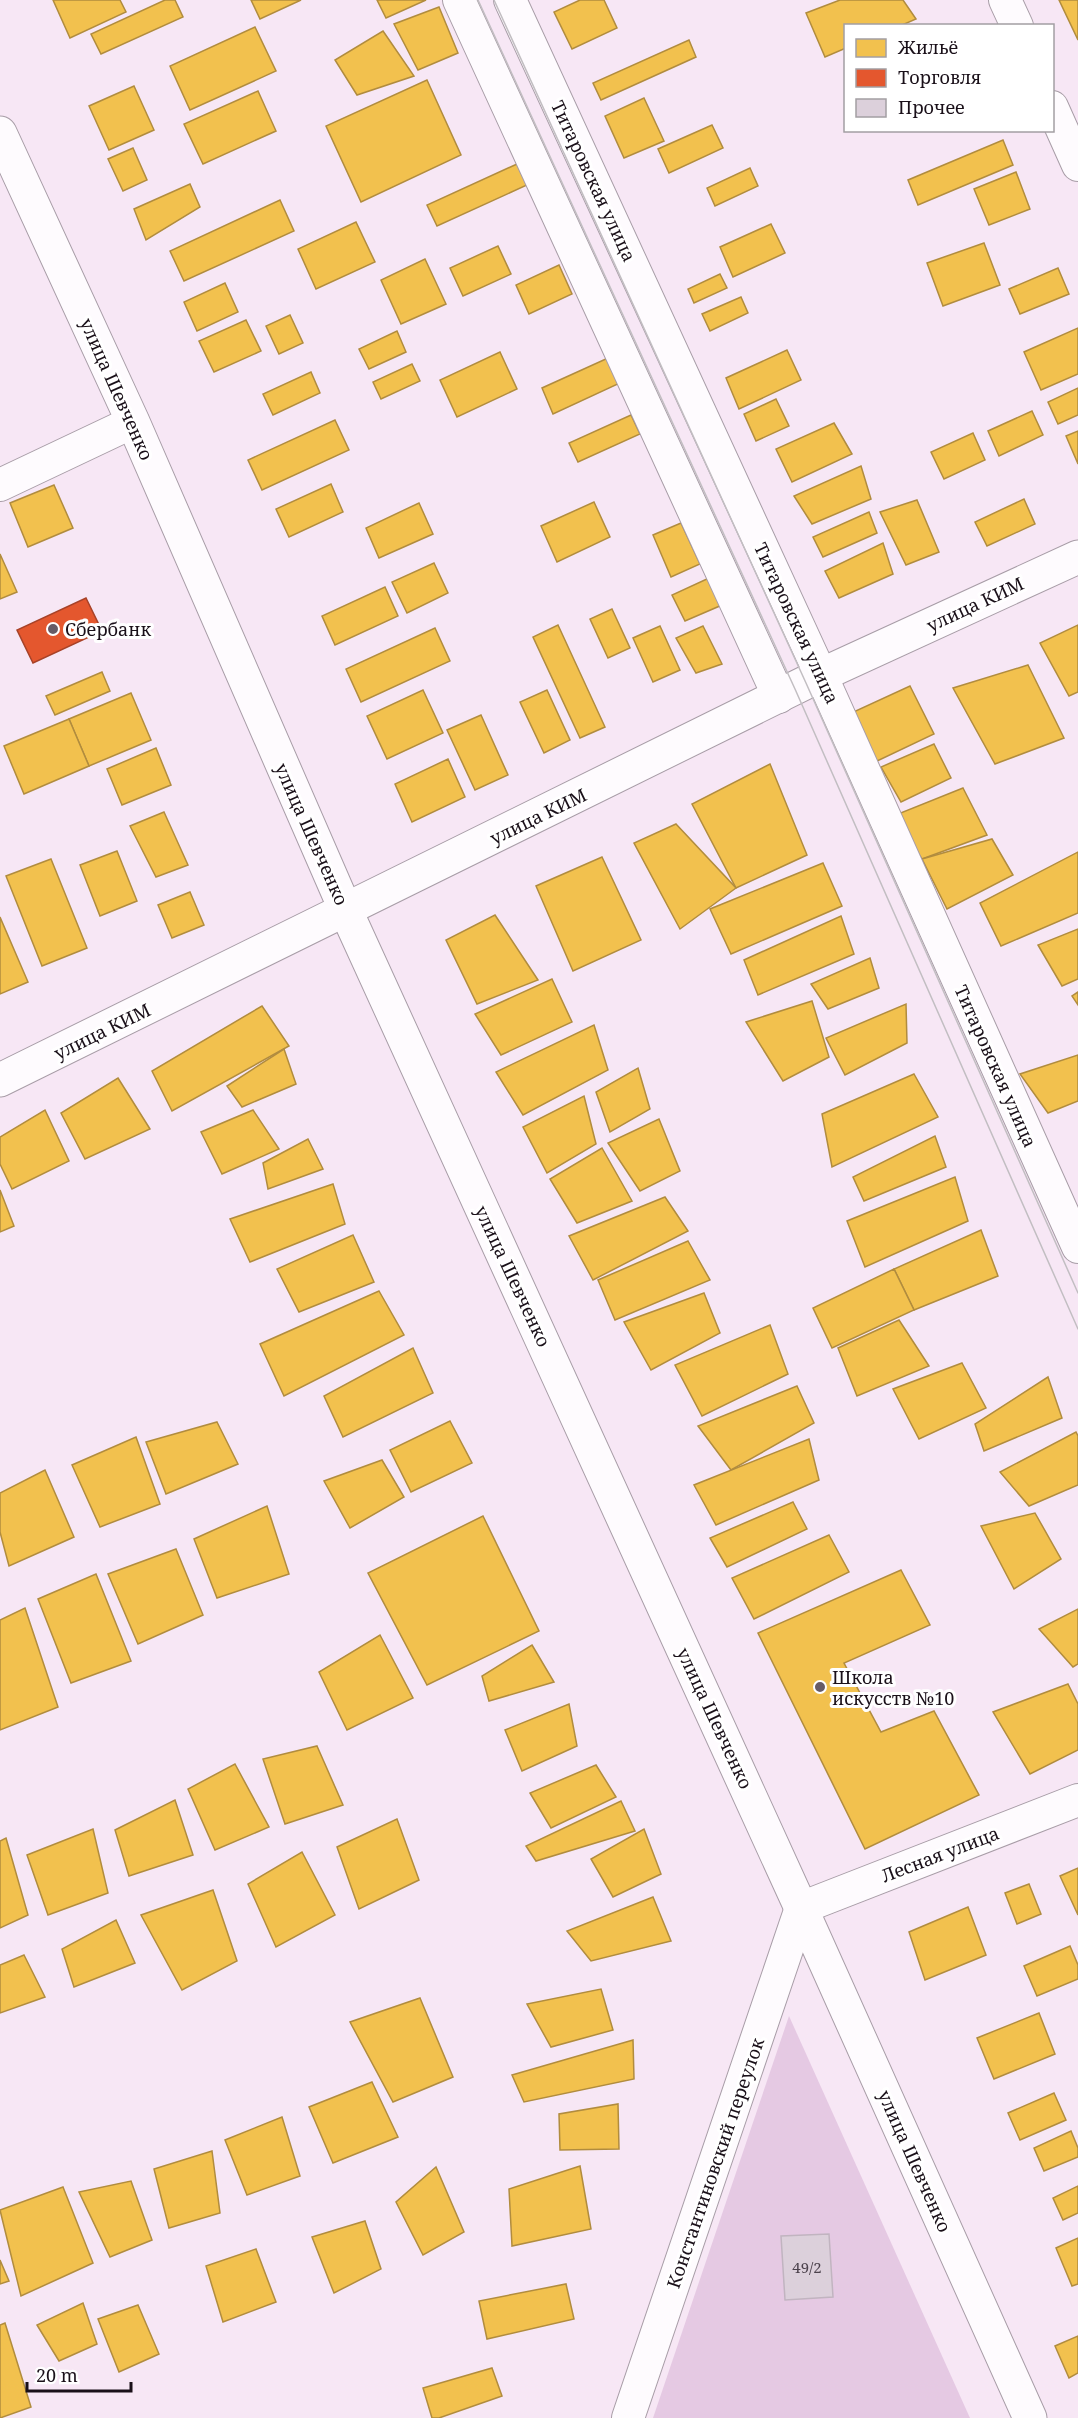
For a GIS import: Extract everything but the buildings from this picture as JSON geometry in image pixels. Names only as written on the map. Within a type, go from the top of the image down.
[{"type":"street","points":[[459,0],[779,697]]},
{"type":"street","name":"Титаровская улица","points":[[510,0],[821,675],[1078,1247]]},
{"type":"street","points":[[1005,0],[1016,24]]},
{"type":"street","points":[[1054,109],[1078,165]]},
{"type":"street","name":"улица Шевченко","points":[[0,133],[133,422],[345,911],[801,1908],[1030,2418]]},
{"type":"street","points":[[0,485],[133,422]]},
{"type":"street","name":"улица КИМ","points":[[0,1080],[821,675],[1078,557]]},
{"type":"street","name":"Лесная улица","points":[[801,1908],[1078,1800]]},
{"type":"street","name":"Константиновский переулок","points":[[628,2418],[801,1908]]},
{"type":"shaded area","points":[[789,2016],[970,2418],[653,2418]]},
{"type":"tram line","points":[[478,0],[795,689],[1078,1329]]},
{"type":"tram line","points":[[494,0],[806,683],[1078,1293]]},
{"type":"place","name":"Сбербанк","points":[[53,629]]},
{"type":"place","name":"Школа искусств №10","points":[[820,1687]]}]
